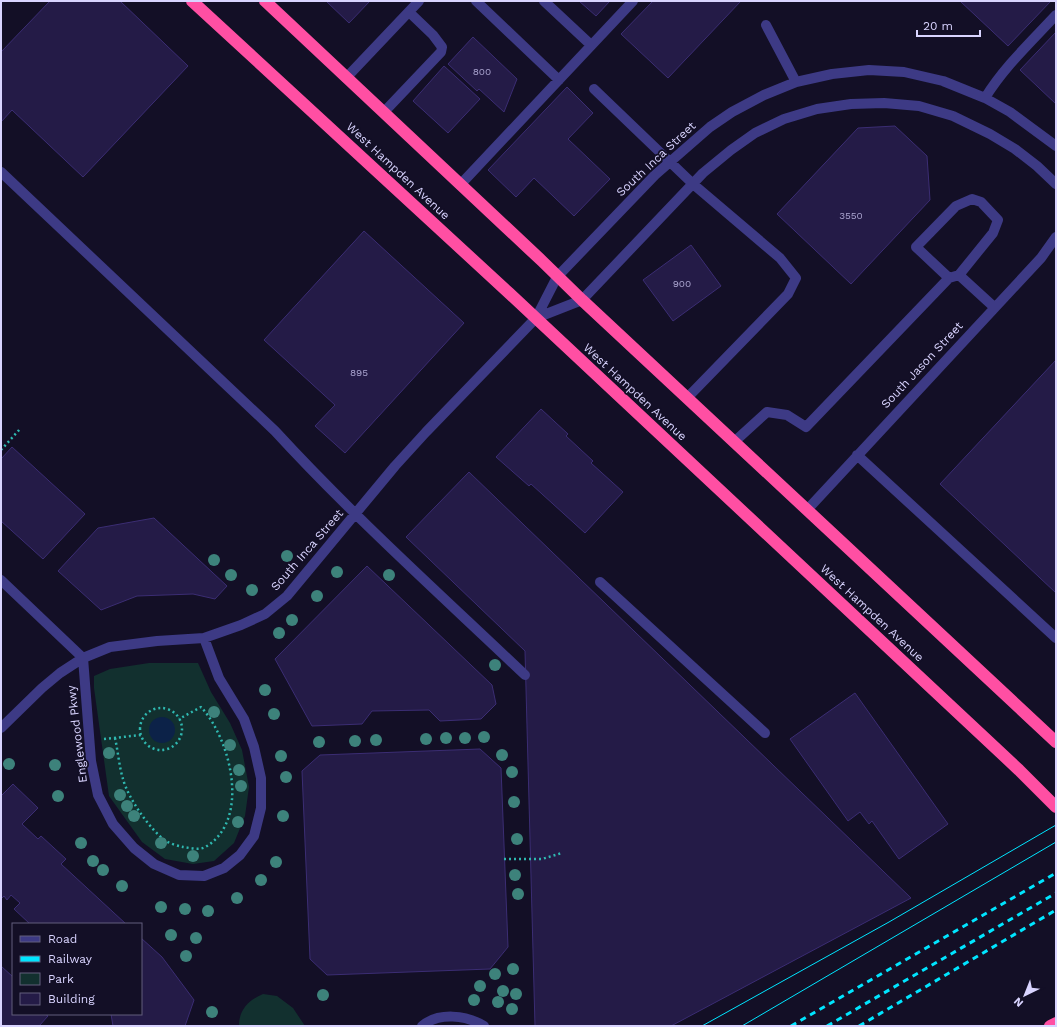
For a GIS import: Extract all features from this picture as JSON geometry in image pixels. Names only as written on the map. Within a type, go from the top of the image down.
[{"type":"highway","name":"West Hampden Avenue","points":[[192,1],[536,318],[1019,770],[1056,807]]},
{"type":"highway","points":[[265,1],[582,300],[1053,738]]},
{"type":"highway","points":[[1019,770],[1056,813]]},
{"type":"highway","points":[[1050,1026],[1056,1023]]},
{"type":"street","points":[[346,78],[419,1]]},
{"type":"street","points":[[476,1],[559,80]]},
{"type":"street","points":[[544,1],[591,46]]},
{"type":"street","points":[[460,185],[633,1]]},
{"type":"street","points":[[384,112],[441,52],[442,47],[433,35],[409,12]]},
{"type":"street","points":[[985,98],[1006,68],[1056,15]]},
{"type":"street","points":[[766,25],[796,82]]},
{"type":"street","name":"South Inca Street","points":[[1,728],[42,688],[60,673],[83,658],[110,647],[158,641],[204,638],[241,625],[265,614],[287,596],[394,466],[536,318],[557,276],[669,162],[710,127],[732,112],[764,95],[796,82],[832,74],[869,70],[904,72],[943,81],[985,98],[1010,112],[1056,146]]},
{"type":"street","points":[[594,89],[693,184],[780,258],[796,278],[788,294],[687,398]]},
{"type":"street","name":"South Inca Street","points":[[536,318],[582,300],[693,184],[731,150],[755,133],[784,119],[817,109],[851,104],[884,103],[919,106],[953,116],[990,134],[1015,149],[1037,166],[1056,184]]},
{"type":"street","points":[[1,172],[275,431],[315,475],[525,675]]},
{"type":"street","points":[[734,442],[767,412],[788,415],[806,427],[954,277],[993,233],[998,220],[981,202],[972,199],[956,206],[916,247],[954,277],[994,307]]},
{"type":"street","name":"South Jason Street","points":[[807,510],[1041,258],[1056,238]]},
{"type":"street","points":[[857,455],[1056,638]]},
{"type":"street","points":[[1,580],[83,658]]},
{"type":"street","points":[[600,582],[765,733]]},
{"type":"street","name":"Englewood Pkwy","points":[[83,658],[91,761],[98,795],[113,824],[134,848],[154,864],[179,875],[204,876],[224,868],[240,854],[254,836],[262,808],[261,778],[254,747],[244,719],[219,678],[204,638]]},
{"type":"street","points":[[422,1026],[425,1023],[442,1017],[460,1017],[474,1020],[484,1026]]},
{"type":"path","points":[[1,450],[20,429]]},
{"type":"path","points":[[115,738],[120,767],[126,788],[141,814],[166,840],[178,846],[194,849],[206,847],[222,830],[232,805],[231,778],[228,763],[219,735],[207,713],[201,707],[179,720]]},
{"type":"path","points":[[157,709],[170,711],[179,720],[182,727],[178,741],[174,746],[168,749],[154,749],[148,746],[141,735],[140,728],[145,716],[151,711],[157,709]]},
{"type":"path","points":[[103,739],[141,735]]},
{"type":"path","points":[[504,859],[542,859],[562,853]]},
{"type":"green space","points":[[149,663],[198,663],[211,692],[230,723],[242,750],[249,787],[245,816],[234,843],[214,861],[193,864],[165,859],[142,842],[109,796],[94,688],[94,676],[110,669]]},
{"type":"green space","points":[[263,994],[277,996],[293,1008],[305,1026],[239,1026],[239,1020],[243,1010],[249,1002]]},
{"type":"water","points":[[162,717],[172,720],[175,730],[172,740],[162,743],[152,740],[149,730],[152,720]]},
{"type":"building","points":[[50,1],[120,1],[188,66],[83,177],[12,110],[1,122],[1,52]]},
{"type":"building","points":[[326,1],[370,1],[349,23]]},
{"type":"building","points":[[579,1],[610,1],[596,16]]},
{"type":"building","points":[[653,1],[741,1],[668,78],[621,34]]},
{"type":"building","points":[[960,1],[1051,1],[1008,46]]},
{"type":"building","points":[[1056,32],[1056,104],[1020,70]]},
{"type":"building","points":[[473,37],[517,79],[504,112],[479,89],[477,91],[448,64]]},
{"type":"building","points":[[444,66],[480,99],[448,133],[413,101]]},
{"type":"building","points":[[567,87],[593,113],[568,139],[610,179],[574,216],[534,178],[516,197],[488,170]]},
{"type":"building","points":[[895,126],[927,156],[930,200],[851,284],[777,214],[858,128]]},
{"type":"building","points":[[364,231],[464,323],[345,453],[315,426],[335,405],[264,340]]},
{"type":"building","points":[[691,245],[721,286],[673,321],[643,280]]},
{"type":"building","points":[[1056,360],[1056,593],[940,484]]},
{"type":"building","points":[[541,409],[568,434],[566,436],[593,461],[591,463],[623,492],[585,533],[531,484],[529,486],[496,457]]},
{"type":"building","points":[[12,447],[85,514],[43,559],[1,521],[1,459]]},
{"type":"building","points":[[469,472],[911,898],[671,1026],[535,1026],[525,651],[406,537]]},
{"type":"building","points":[[154,518],[227,586],[215,599],[193,594],[137,596],[101,610],[58,571],[98,528]]},
{"type":"building","points":[[367,566],[492,685],[496,704],[481,719],[440,721],[429,710],[372,711],[362,724],[312,726],[275,659]]},
{"type":"building","points":[[855,693],[948,824],[899,859],[872,821],[869,824],[860,812],[848,821],[790,739]]},
{"type":"building","points":[[480,749],[501,768],[508,947],[490,969],[327,975],[310,959],[302,771],[320,755]]},
{"type":"building","points":[[13,784],[38,808],[22,824],[38,839],[41,836],[66,859],[61,864],[125,923],[29,923],[14,909],[20,903],[11,895],[7,900],[4,896],[1,899],[1,796]]},
{"type":"building","points":[[142,939],[162,957],[194,1000],[185,1026],[113,1026],[111,1015],[142,1015]]},
{"type":"building","points":[[1,966],[12,976],[12,1015],[48,1016],[39,1026],[1,1026]]},
{"type":"tram line","points":[[702,1026],[889,922],[1056,825]]},
{"type":"tram line","points":[[742,1026],[1056,842]]},
{"type":"railway","points":[[791,1026],[1056,873]]},
{"type":"railway","points":[[827,1026],[1056,893]]},
{"type":"railway","points":[[859,1026],[1056,910]]}]
